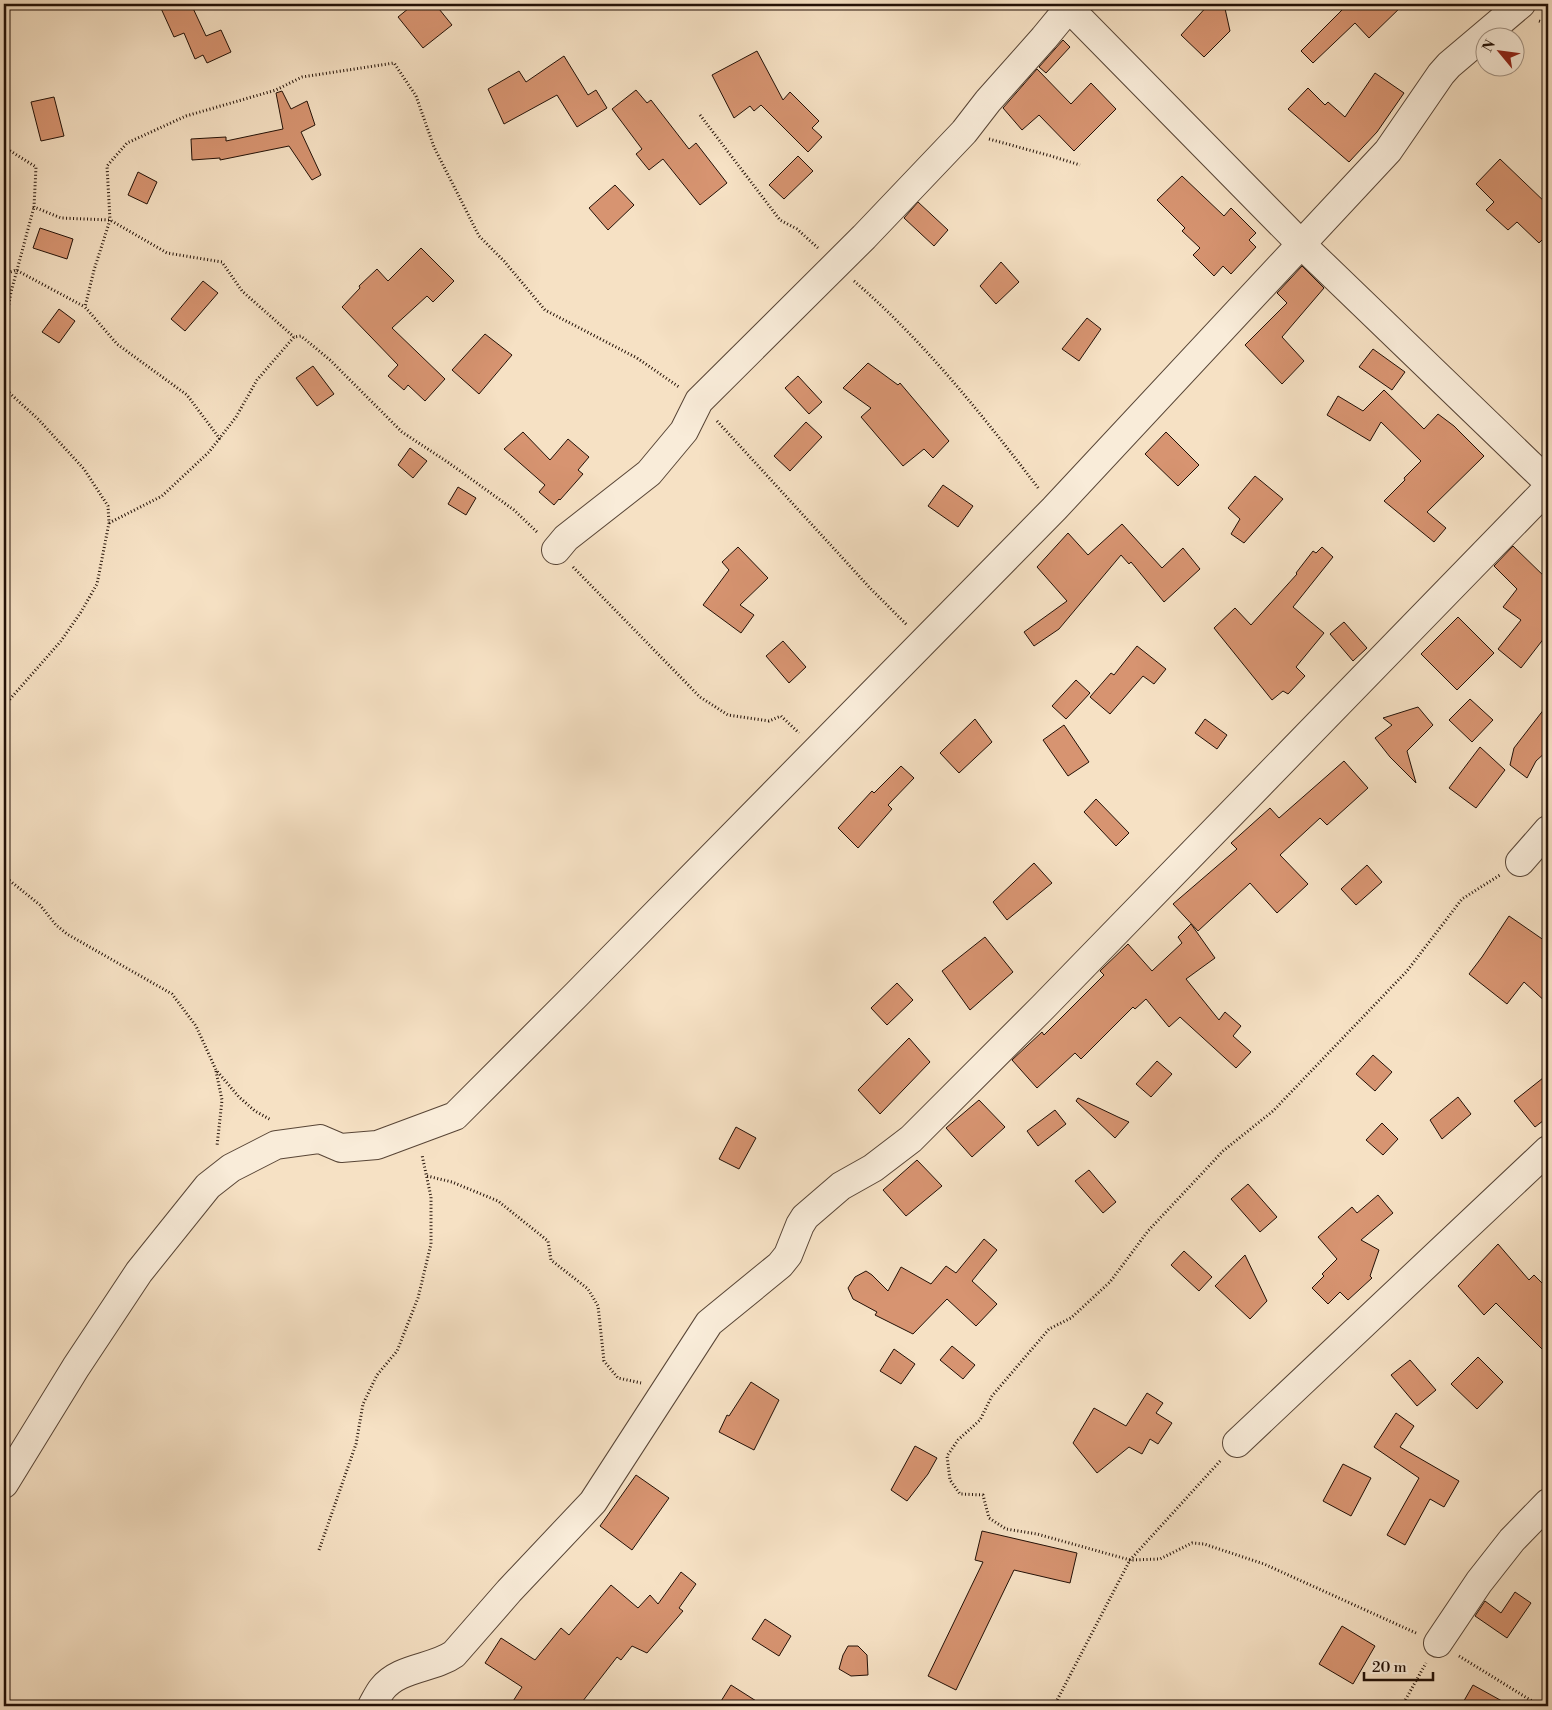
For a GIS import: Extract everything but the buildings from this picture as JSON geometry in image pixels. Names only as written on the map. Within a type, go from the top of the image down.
[{"type":"street","points":[[4,1484],[76,1367],[139,1272],[208,1186],[231,1168],[276,1145],[320,1139],[342,1148],[377,1144],[455,1116],[1054,509],[1388,151],[1449,64],[1521,4]]},
{"type":"street","points":[[556,550],[566,538],[649,473],[684,431],[699,401],[864,236],[964,132],[988,101],[1044,38],[1068,5],[1301,244],[1548,482]]},
{"type":"street","points":[[372,1706],[382,1688],[398,1676],[454,1654],[509,1591],[593,1502],[669,1383],[713,1319],[780,1265],[788,1255],[805,1217],[841,1186],[873,1168],[911,1139],[1044,1007],[1548,488]]},
{"type":"street","points":[[1520,862],[1548,830]]},
{"type":"street","points":[[1237,1443],[1548,1150]]},
{"type":"street","points":[[1438,1643],[1479,1582],[1507,1547],[1548,1503]]},
{"type":"path","points":[[85,307],[94,270],[110,220],[107,166],[127,143],[186,116],[276,90],[302,76],[394,63],[416,96],[434,148],[479,236],[504,261],[545,310],[637,358],[699,401],[870,588],[924,641]]},
{"type":"path","points":[[700,115],[780,220],[797,229],[875,298],[928,354],[1001,440],[1054,509]]},
{"type":"path","points":[[964,132],[1052,156],[1080,166]]},
{"type":"path","points":[[4,147],[36,167],[34,207],[16,270],[4,332]]},
{"type":"path","points":[[34,207],[61,218],[110,220],[167,253],[222,262],[242,291],[294,337]]},
{"type":"path","points":[[4,274],[16,270],[85,307],[117,344],[187,395],[220,439]]},
{"type":"path","points":[[109,523],[162,496],[209,452],[236,417],[257,380],[294,337],[301,336],[330,360],[402,432],[514,510],[556,550],[700,697],[728,715],[769,720],[781,716],[816,750]]},
{"type":"path","points":[[4,388],[38,419],[84,469],[108,506],[109,523],[96,584],[81,612],[61,642],[4,706]]},
{"type":"path","points":[[1520,862],[1462,899],[1408,971],[1273,1111],[1222,1151],[1148,1231],[1110,1282],[1071,1318],[1049,1329],[992,1396],[980,1420],[958,1440],[947,1456],[950,1480],[960,1494],[983,1496],[989,1518],[1006,1529],[1037,1534],[1130,1560],[1160,1560],[1192,1543],[1204,1544],[1264,1564],[1438,1643],[1540,1706]]},
{"type":"path","points":[[4,876],[40,905],[56,925],[67,934],[172,994],[196,1026],[216,1070],[222,1100],[217,1146],[208,1186]]},
{"type":"path","points":[[216,1070],[239,1097],[255,1111],[272,1121]]},
{"type":"path","points":[[319,1550],[356,1444],[363,1404],[377,1375],[397,1351],[418,1298],[431,1244],[430,1197],[416,1130]]},
{"type":"path","points":[[427,1176],[452,1182],[498,1201],[548,1241],[551,1260],[588,1289],[598,1306],[604,1361],[618,1378],[641,1384],[669,1383]]},
{"type":"path","points":[[1054,1706],[1130,1560],[1237,1443]]},
{"type":"path","points":[[1402,1706],[1438,1643]]}]
